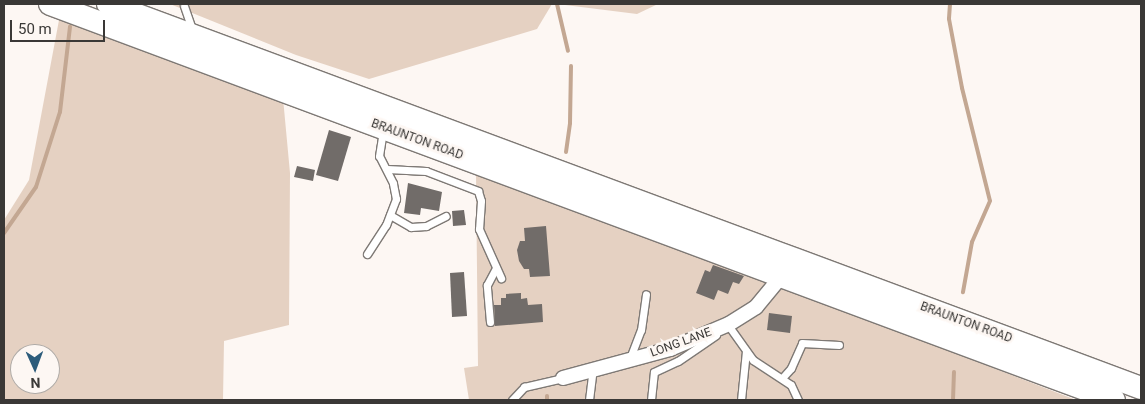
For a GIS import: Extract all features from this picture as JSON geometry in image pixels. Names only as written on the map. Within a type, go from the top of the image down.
[{"type":"main road","name":"BRAUNTON ROAD","points":[[50,4],[384,128],[1141,388]]},
{"type":"main road","name":"BRAUNTON ROAD","points":[[108,4],[132,9],[202,40],[787,268],[1114,400]]},
{"type":"street","name":"LONG LANE","points":[[563,378],[670,348],[729,324],[756,307],[787,268]]},
{"type":"lane","points":[[184,6],[188,24],[202,40]]},
{"type":"lane","points":[[367,254],[390,215],[396,199],[387,169],[379,156],[384,128]]},
{"type":"lane","points":[[387,169],[426,170],[478,191],[482,200],[479,229],[501,278]]},
{"type":"lane","points":[[390,215],[411,226],[426,226],[446,216]]},
{"type":"lane","points":[[490,322],[487,285],[496,268]]},
{"type":"lane","points":[[630,358],[641,330],[646,294]]},
{"type":"lane","points":[[651,400],[654,372],[696,350],[729,324],[753,360],[783,377],[792,385],[798,400]]},
{"type":"lane","points":[[783,377],[791,368],[802,344],[839,345]]},
{"type":"lane","points":[[740,400],[746,351]]},
{"type":"lane","points":[[589,400],[593,369]]},
{"type":"lane","points":[[512,400],[524,387],[563,378]]},
{"type":"shaded area","points":[[170,4],[552,4],[537,29],[369,79],[296,55]]},
{"type":"shaded area","points":[[557,4],[658,4],[637,14]]},
{"type":"shaded area","points":[[59,20],[283,98],[290,173],[289,325],[224,341],[223,400],[4,400],[4,220],[29,180]]},
{"type":"shaded area","points":[[476,174],[861,317],[1076,400],[469,400],[464,368],[478,366]]},
{"type":"building","points":[[329,130],[351,137],[338,181],[316,175]]},
{"type":"building","points":[[297,166],[315,170],[313,181],[294,177]]},
{"type":"building","points":[[408,183],[442,192],[439,211],[421,208],[420,215],[404,213]]},
{"type":"building","points":[[464,210],[466,225],[453,226],[452,211]]},
{"type":"building","points":[[546,226],[550,276],[530,277],[529,269],[524,269],[519,261],[517,250],[520,241],[525,241],[524,228]]},
{"type":"building","points":[[713,265],[744,276],[739,284],[733,282],[728,294],[718,290],[714,300],[696,293],[705,270],[710,272]]},
{"type":"building","points":[[464,272],[467,316],[452,317],[450,273]]},
{"type":"building","points":[[521,293],[521,299],[527,298],[528,305],[542,304],[543,322],[495,326],[494,305],[501,305],[501,298],[506,298],[506,294]]},
{"type":"building","points":[[769,313],[792,316],[790,333],[767,330]]},
{"type":"waterway","points":[[557,4],[568,51]]},
{"type":"waterway","points":[[950,4],[949,19],[962,88],[990,201],[972,242],[963,292]]},
{"type":"waterway","points":[[4,233],[36,187],[60,112],[70,27]]},
{"type":"waterway","points":[[566,152],[570,123],[571,66]]},
{"type":"waterway","points":[[953,400],[954,372]]}]
